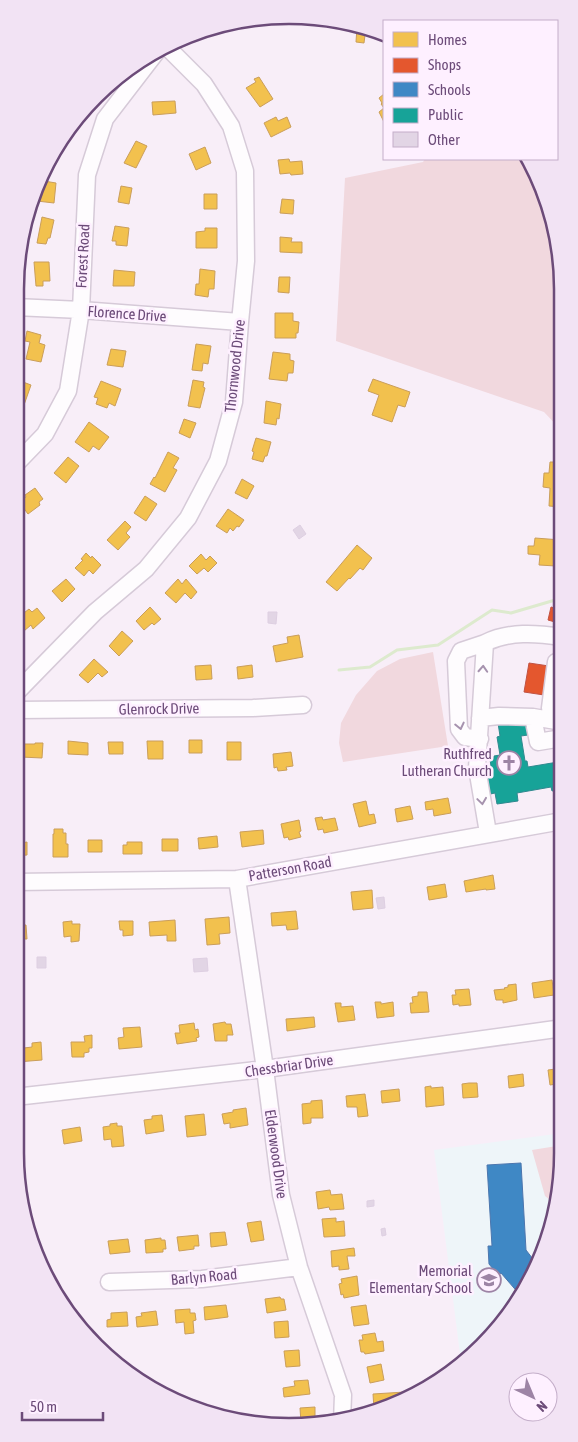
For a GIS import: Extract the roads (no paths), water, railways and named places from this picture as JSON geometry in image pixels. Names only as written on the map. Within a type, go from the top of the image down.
[{"type":"street","name":"Thornwood Drive","points":[[24,685],[95,612],[146,569],[188,518],[218,461],[234,402],[246,262],[245,171],[231,126],[204,84],[171,51]]},
{"type":"street","name":"Forest Road","points":[[24,456],[45,434],[68,391],[81,310],[87,175],[105,119],[146,65]]},
{"type":"street","name":"Florence Drive","points":[[24,307],[240,322]]},
{"type":"street","points":[[480,739],[465,737],[459,729],[456,661],[461,651],[508,635],[542,634],[554,636]]},
{"type":"street","points":[[485,643],[477,768],[488,833]]},
{"type":"street","points":[[554,677],[550,708],[554,708]]},
{"type":"street","name":"Glenrock Drive","points":[[24,710],[252,708],[303,705]]},
{"type":"street","points":[[480,718],[499,716],[533,717],[554,721]]},
{"type":"street","points":[[533,717],[538,742],[554,739]]},
{"type":"street","name":"Patterson Road","points":[[24,882],[237,879],[554,822]]},
{"type":"street","name":"Elderwood Drive","points":[[237,879],[265,1069],[281,1195],[299,1267],[343,1396],[342,1413]]},
{"type":"street","name":"Chessbriar Drive","points":[[24,1096],[265,1069],[554,1029]]},
{"type":"street","name":"Barlyn Road","points":[[109,1282],[202,1279],[299,1267]]},
{"type":"waterway","points":[[339,670],[370,667],[397,650],[438,645],[492,610],[511,613],[554,600]]},
{"type":"place","name":"Ruthfred Lutheran Church","points":[[509,763]]},
{"type":"place","name":"Memorial Elementary School","points":[[489,1280]]}]
